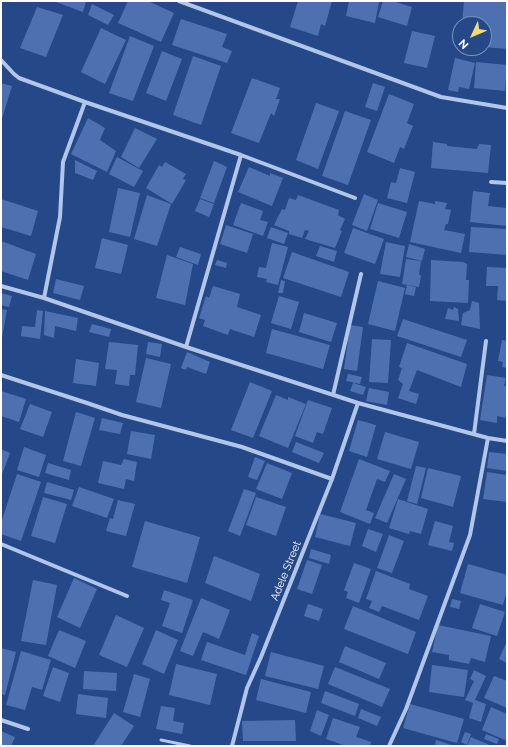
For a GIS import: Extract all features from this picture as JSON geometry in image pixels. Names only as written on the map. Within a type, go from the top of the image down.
[{"type":"street","points":[[179,1],[441,97],[507,108]]},
{"type":"street","points":[[1,60],[19,78],[241,155],[355,198]]},
{"type":"street","points":[[44,298],[60,217],[63,162],[86,102]]},
{"type":"street","points":[[186,347],[241,155]]},
{"type":"street","points":[[491,182],[507,183]]},
{"type":"street","points":[[333,395],[361,274]]},
{"type":"street","points":[[1,286],[44,298],[186,347],[358,403],[488,438],[507,441]]},
{"type":"street","points":[[474,434],[486,341]]},
{"type":"street","points":[[1,375],[122,415],[242,447],[332,479]]},
{"type":"street","name":"Adele Street","points":[[232,746],[247,688],[261,657],[332,479],[358,403]]},
{"type":"street","points":[[389,746],[406,709],[470,535],[488,438]]},
{"type":"street","points":[[1,544],[127,596]]},
{"type":"street","points":[[1,720],[28,729]]},
{"type":"lane","points":[[161,740],[190,746]]},
{"type":"building","points":[[53,1],[86,1],[83,12]]},
{"type":"building","points":[[128,1],[148,1],[174,13],[161,42],[118,23]]},
{"type":"building","points":[[298,1],[332,1],[325,26],[321,24],[318,36],[290,27]]},
{"type":"building","points":[[349,1],[379,2],[375,23],[346,16]]},
{"type":"building","points":[[383,1],[392,1],[412,7],[407,26],[378,17]]},
{"type":"building","points":[[464,1],[507,1],[507,49],[492,48],[492,16],[463,16]]},
{"type":"building","points":[[92,4],[114,15],[108,25],[88,15]]},
{"type":"building","points":[[37,7],[63,15],[46,57],[20,48]]},
{"type":"building","points":[[181,19],[227,34],[222,47],[232,51],[227,63],[172,45]]},
{"type":"building","points":[[101,28],[126,40],[105,84],[81,72]]},
{"type":"building","points":[[412,31],[435,36],[427,68],[404,63]]},
{"type":"building","points":[[130,36],[154,46],[133,101],[109,93]]},
{"type":"building","points":[[162,51],[182,59],[166,101],[146,93]]},
{"type":"building","points":[[193,56],[221,66],[201,125],[173,115]]},
{"type":"building","points":[[455,58],[475,63],[469,89],[459,87],[458,92],[448,90]]},
{"type":"building","points":[[476,62],[507,65],[505,91],[474,88]]},
{"type":"building","points":[[252,78],[280,88],[276,99],[280,99],[274,116],[271,113],[259,143],[231,133]]},
{"type":"building","points":[[1,83],[12,86],[1,122]]},
{"type":"building","points":[[373,83],[385,87],[377,111],[365,107]]},
{"type":"building","points":[[389,94],[414,104],[407,123],[413,126],[404,149],[400,147],[394,163],[367,152]]},
{"type":"building","points":[[316,103],[339,111],[318,169],[296,160]]},
{"type":"building","points":[[345,111],[371,120],[348,185],[322,176]]},
{"type":"building","points":[[88,118],[105,128],[100,140],[116,151],[107,172],[71,154]]},
{"type":"building","points":[[135,128],[157,139],[139,168],[121,157]]},
{"type":"building","points":[[433,142],[447,144],[447,146],[477,149],[479,144],[491,145],[488,173],[431,168]]},
{"type":"building","points":[[117,157],[143,171],[134,187],[109,174]]},
{"type":"building","points":[[75,160],[97,171],[93,180],[75,173]]},
{"type":"building","points":[[214,161],[227,167],[214,203],[200,198]]},
{"type":"building","points":[[165,162],[186,174],[183,179],[186,180],[172,204],[146,188],[159,165],[162,167]]},
{"type":"building","points":[[249,167],[270,176],[270,173],[283,178],[272,206],[238,192]]},
{"type":"building","points":[[400,168],[415,172],[407,203],[387,198],[391,182],[396,183]]},
{"type":"building","points":[[118,188],[140,193],[130,237],[109,232]]},
{"type":"building","points":[[473,191],[490,193],[488,206],[507,208],[507,226],[470,222]]},
{"type":"building","points":[[364,194],[378,200],[367,231],[352,225]]},
{"type":"building","points":[[147,195],[171,204],[157,246],[134,239]]},
{"type":"building","points":[[298,195],[339,210],[338,215],[345,219],[335,248],[305,239],[309,231],[305,230],[302,238],[289,234],[289,231],[274,225],[282,209],[285,210],[289,198],[296,200]]},
{"type":"building","points":[[1,199],[38,211],[31,236],[1,227]]},
{"type":"building","points":[[200,199],[214,204],[209,217],[195,211]]},
{"type":"building","points":[[419,201],[435,204],[435,201],[447,203],[445,209],[451,210],[448,224],[446,224],[444,230],[465,234],[461,253],[410,242]]},
{"type":"building","points":[[241,203],[263,211],[260,220],[268,222],[263,236],[233,225]]},
{"type":"building","points":[[378,203],[407,212],[399,238],[370,229]]},
{"type":"building","points":[[226,225],[253,234],[247,253],[220,244]]},
{"type":"building","points":[[271,227],[288,233],[284,244],[267,238]]},
{"type":"building","points":[[471,227],[507,229],[507,255],[469,252]]},
{"type":"building","points":[[353,228],[384,239],[375,264],[344,253]]},
{"type":"building","points":[[102,238],[128,245],[121,274],[95,268]]},
{"type":"building","points":[[1,241],[36,254],[28,280],[1,271]]},
{"type":"building","points":[[386,242],[405,246],[400,277],[380,274]]},
{"type":"building","points":[[272,243],[288,247],[278,285],[266,282],[267,279],[257,277],[259,267],[266,268]]},
{"type":"building","points":[[409,244],[425,249],[422,261],[406,257]]},
{"type":"building","points":[[320,246],[337,251],[334,262],[316,256]]},
{"type":"building","points":[[180,247],[201,254],[198,265],[176,257]]},
{"type":"building","points":[[292,252],[349,272],[341,297],[283,278]]},
{"type":"building","points":[[167,255],[193,264],[185,305],[156,298]]},
{"type":"building","points":[[406,259],[421,261],[419,287],[402,284]]},
{"type":"building","points":[[217,260],[227,263],[226,268],[215,265]]},
{"type":"building","points":[[431,260],[463,262],[467,264],[466,280],[469,280],[468,303],[430,301]]},
{"type":"building","points":[[487,267],[507,268],[507,301],[497,300],[498,286],[486,286]]},
{"type":"building","points":[[56,279],[84,286],[80,300],[53,293]]},
{"type":"building","points":[[281,280],[285,281],[283,293],[278,293]]},
{"type":"building","points":[[378,281],[405,288],[395,331],[368,324]]},
{"type":"building","points":[[407,285],[416,287],[414,296],[405,294]]},
{"type":"building","points":[[213,286],[240,294],[237,307],[261,315],[254,337],[230,329],[228,335],[203,326],[205,320],[199,318],[206,296],[209,298]]},
{"type":"building","points":[[1,293],[12,296],[9,307],[1,305]]},
{"type":"building","points":[[279,296],[299,302],[291,329],[271,323]]},
{"type":"building","points":[[472,301],[479,303],[480,329],[461,325],[463,313],[470,310]]},
{"type":"building","points":[[454,307],[458,309],[459,321],[445,319],[448,308],[453,310]]},
{"type":"building","points":[[1,309],[7,310],[2,338],[1,338]]},
{"type":"building","points":[[37,310],[43,311],[40,339],[21,336],[22,326],[35,327]]},
{"type":"building","points":[[45,311],[78,318],[76,331],[55,326],[54,338],[44,335]]},
{"type":"building","points":[[304,313],[337,323],[331,342],[299,332]]},
{"type":"building","points":[[403,319],[467,340],[461,357],[397,336]]},
{"type":"building","points":[[92,324],[111,329],[109,337],[89,332]]},
{"type":"building","points":[[350,325],[363,327],[357,371],[344,369]]},
{"type":"building","points":[[272,329],[330,345],[323,369],[266,353]]},
{"type":"building","points":[[372,339],[391,340],[388,383],[369,382]]},
{"type":"building","points":[[502,340],[507,341],[507,368],[502,367],[503,362],[498,361]]},
{"type":"building","points":[[109,342],[138,345],[135,375],[130,375],[129,386],[115,384],[117,370],[105,369]]},
{"type":"building","points":[[148,342],[162,344],[160,357],[146,354]]},
{"type":"building","points":[[407,343],[467,364],[461,387],[417,370],[409,391],[419,394],[416,404],[398,398],[403,384],[398,380],[402,368],[399,367]]},
{"type":"building","points":[[187,352],[210,362],[206,374],[187,367],[186,370],[181,368]]},
{"type":"building","points":[[146,358],[171,364],[161,408],[136,402]]},
{"type":"building","points":[[76,359],[99,363],[96,386],[73,383]]},
{"type":"building","points":[[348,374],[362,377],[360,384],[346,381]]},
{"type":"building","points":[[487,375],[506,378],[504,386],[507,386],[506,418],[497,416],[497,423],[480,420]]},
{"type":"building","points":[[250,382],[272,391],[253,438],[231,430]]},
{"type":"building","points":[[353,383],[366,387],[363,395],[350,391]]},
{"type":"building","points":[[369,388],[389,392],[387,405],[366,401]]},
{"type":"building","points":[[1,391],[26,399],[19,422],[1,416]]},
{"type":"building","points":[[276,395],[288,400],[288,397],[306,404],[288,448],[259,436]]},
{"type":"building","points":[[308,400],[332,408],[323,434],[317,432],[313,443],[295,436]]},
{"type":"building","points":[[30,404],[52,412],[43,437],[20,429]]},
{"type":"building","points":[[76,412],[95,418],[81,466],[63,461]]},
{"type":"building","points":[[102,418],[123,423],[120,434],[99,430]]},
{"type":"building","points":[[358,420],[376,425],[367,457],[349,451]]},
{"type":"building","points":[[131,431],[155,435],[151,459],[127,454]]},
{"type":"building","points":[[385,432],[419,442],[411,469],[377,459]]},
{"type":"building","points":[[296,442],[324,453],[319,463],[292,452]]},
{"type":"building","points":[[24,447],[46,455],[39,477],[17,470]]},
{"type":"building","points":[[1,449],[10,453],[1,477]]},
{"type":"building","points":[[489,452],[507,454],[507,471],[487,468]]},
{"type":"building","points":[[255,457],[265,461],[257,480],[248,477]]},
{"type":"building","points":[[124,459],[137,462],[134,481],[126,479],[124,489],[98,483],[103,461],[121,465]]},
{"type":"building","points":[[359,459],[390,471],[385,482],[377,479],[366,510],[374,513],[370,524],[340,512]]},
{"type":"building","points":[[48,463],[71,470],[69,480],[45,473]]},
{"type":"building","points":[[267,463],[292,473],[282,499],[256,489]]},
{"type":"building","points":[[416,466],[426,468],[417,504],[407,501]]},
{"type":"building","points":[[428,468],[461,476],[453,507],[421,498]]},
{"type":"building","points":[[487,472],[507,475],[507,502],[483,499]]},
{"type":"building","points":[[17,474],[41,482],[21,541],[1,534],[1,523]]},
{"type":"building","points":[[394,474],[406,479],[387,523],[375,518]]},
{"type":"building","points":[[47,482],[74,490],[71,500],[44,493]]},
{"type":"building","points":[[79,487],[114,499],[107,518],[72,506]]},
{"type":"building","points":[[244,489],[256,493],[240,536],[228,531]]},
{"type":"building","points":[[43,497],[67,504],[55,543],[31,536]]},
{"type":"building","points":[[256,497],[286,507],[276,536],[246,525]]},
{"type":"building","points":[[398,499],[428,509],[421,534],[410,531],[409,534],[389,528]]},
{"type":"building","points":[[118,500],[135,504],[126,536],[106,531],[110,518],[113,519]]},
{"type":"building","points":[[320,514],[356,523],[350,546],[315,537]]},
{"type":"building","points":[[145,521],[200,537],[187,583],[132,567]]},
{"type":"building","points":[[435,521],[453,526],[449,542],[454,543],[452,551],[428,545]]},
{"type":"building","points":[[368,529],[383,534],[376,552],[362,546]]},
{"type":"building","points":[[389,535],[404,541],[392,573],[377,568]]},
{"type":"building","points":[[311,549],[331,555],[329,564],[309,558]]},
{"type":"building","points":[[214,556],[260,574],[251,601],[205,583]]},
{"type":"building","points":[[307,560],[322,565],[312,594],[297,589]]},
{"type":"building","points":[[354,563],[371,569],[359,603],[346,598],[348,592],[344,590]]},
{"type":"building","points":[[468,564],[507,575],[507,590],[503,605],[460,593]]},
{"type":"building","points":[[376,571],[410,584],[409,589],[428,596],[419,620],[382,606],[379,612],[369,608],[372,601],[366,599]]},
{"type":"building","points":[[74,578],[97,589],[80,628],[57,617]]},
{"type":"building","points":[[33,580],[57,585],[46,645],[21,641]]},
{"type":"building","points":[[164,590],[193,600],[182,633],[162,626],[170,603],[161,600]]},
{"type":"building","points":[[201,598],[230,610],[219,639],[203,632],[193,656],[180,651]]},
{"type":"building","points":[[452,599],[461,601],[459,609],[450,607]]},
{"type":"building","points":[[308,604],[323,609],[319,621],[304,616]]},
{"type":"building","points":[[480,604],[505,612],[497,636],[472,628]]},
{"type":"building","points":[[353,606],[416,632],[408,654],[344,629]]},
{"type":"building","points":[[116,615],[144,628],[127,667],[99,655]]},
{"type":"building","points":[[438,625],[491,636],[485,662],[471,658],[469,664],[449,660],[449,655],[432,652]]},
{"type":"building","points":[[59,630],[86,641],[75,668],[48,656]]},
{"type":"building","points":[[156,630],[178,640],[164,674],[142,664]]},
{"type":"building","points":[[252,633],[259,636],[246,675],[201,660],[207,642],[245,655]]},
{"type":"building","points":[[507,641],[507,663],[499,659]]},
{"type":"building","points":[[345,646],[386,663],[379,679],[339,662]]},
{"type":"building","points":[[1,648],[16,652],[5,695],[1,694]]},
{"type":"building","points":[[21,651],[51,660],[42,690],[32,687],[25,710],[6,705]]},
{"type":"building","points":[[271,652],[324,666],[318,689],[265,676]]},
{"type":"building","points":[[176,664],[217,674],[210,705],[169,695]]},
{"type":"building","points":[[432,665],[468,670],[464,697],[429,692]]},
{"type":"building","points":[[53,667],[69,673],[60,702],[43,696]]},
{"type":"building","points":[[335,667],[390,689],[382,707],[328,684]]},
{"type":"building","points":[[474,670],[486,676],[475,700],[486,704],[481,722],[469,718],[473,703],[465,700],[474,681],[470,679]]},
{"type":"building","points":[[84,671],[117,673],[116,691],[83,689]]},
{"type":"building","points":[[134,674],[150,679],[140,717],[123,712]]},
{"type":"building","points":[[494,676],[507,681],[507,708],[484,698]]},
{"type":"building","points":[[261,679],[311,692],[306,713],[256,700]]},
{"type":"building","points":[[325,691],[359,704],[355,716],[321,703]]},
{"type":"building","points":[[78,694],[108,698],[106,718],[76,714]]},
{"type":"building","points":[[410,704],[464,719],[457,743],[403,728]]},
{"type":"building","points":[[161,706],[175,708],[173,721],[184,723],[182,734],[156,729]]},
{"type":"building","points":[[491,707],[507,714],[507,741],[482,730]]},
{"type":"building","points":[[361,709],[381,717],[377,726],[358,718]]},
{"type":"building","points":[[317,710],[329,715],[321,736],[310,731]]},
{"type":"building","points":[[114,713],[134,726],[121,746],[93,746]]},
{"type":"building","points":[[333,718],[360,727],[356,737],[371,742],[370,746],[346,746],[326,739]]},
{"type":"building","points":[[295,720],[296,741],[243,741],[242,721]]},
{"type":"building","points":[[1,731],[15,737],[11,746],[1,746]]},
{"type":"building","points":[[465,732],[471,734],[467,745],[461,742]]},
{"type":"building","points":[[486,734],[499,739],[497,744],[484,739]]},
{"type":"building","points":[[471,737],[492,746],[467,746]]},
{"type":"building","points":[[436,740],[455,746],[435,746]]}]
